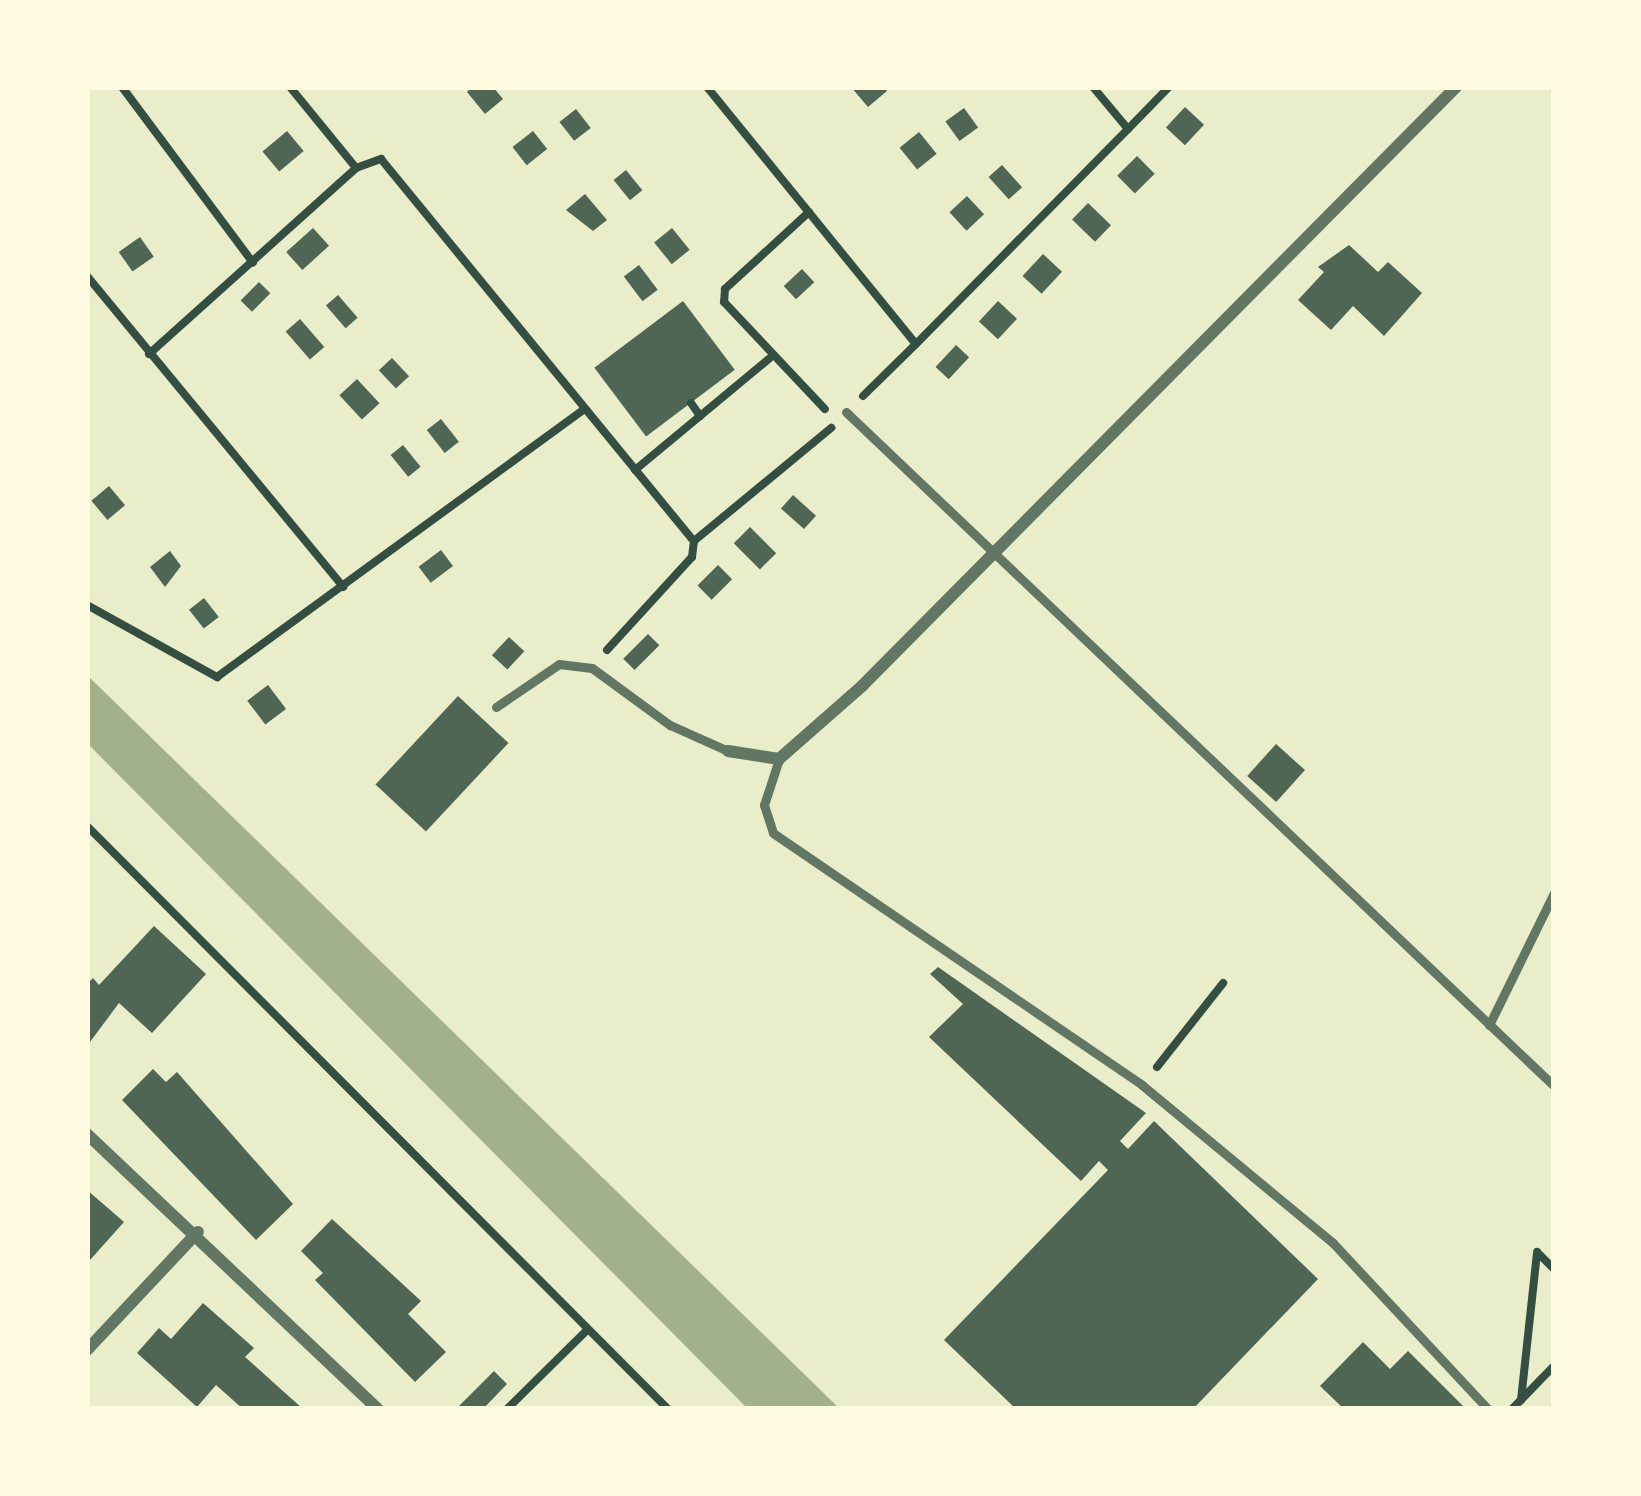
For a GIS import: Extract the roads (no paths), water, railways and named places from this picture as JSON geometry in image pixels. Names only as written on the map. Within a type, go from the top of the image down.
[{"type":"street","points":[[728,751],[779,759],[992,553],[1456,87]]},
{"type":"street","points":[[87,1134],[198,1232],[378,1409]]},
{"type":"street","points":[[87,1350],[198,1232]]},
{"type":"lane","points":[[846,412],[1554,1086]]},
{"type":"lane","points":[[496,707],[559,664],[592,668],[670,724],[728,751]]},
{"type":"lane","points":[[779,759],[764,805],[772,833],[1142,1085],[1333,1243],[1488,1409]]},
{"type":"lane","points":[[1489,1024],[1554,893]]}]
